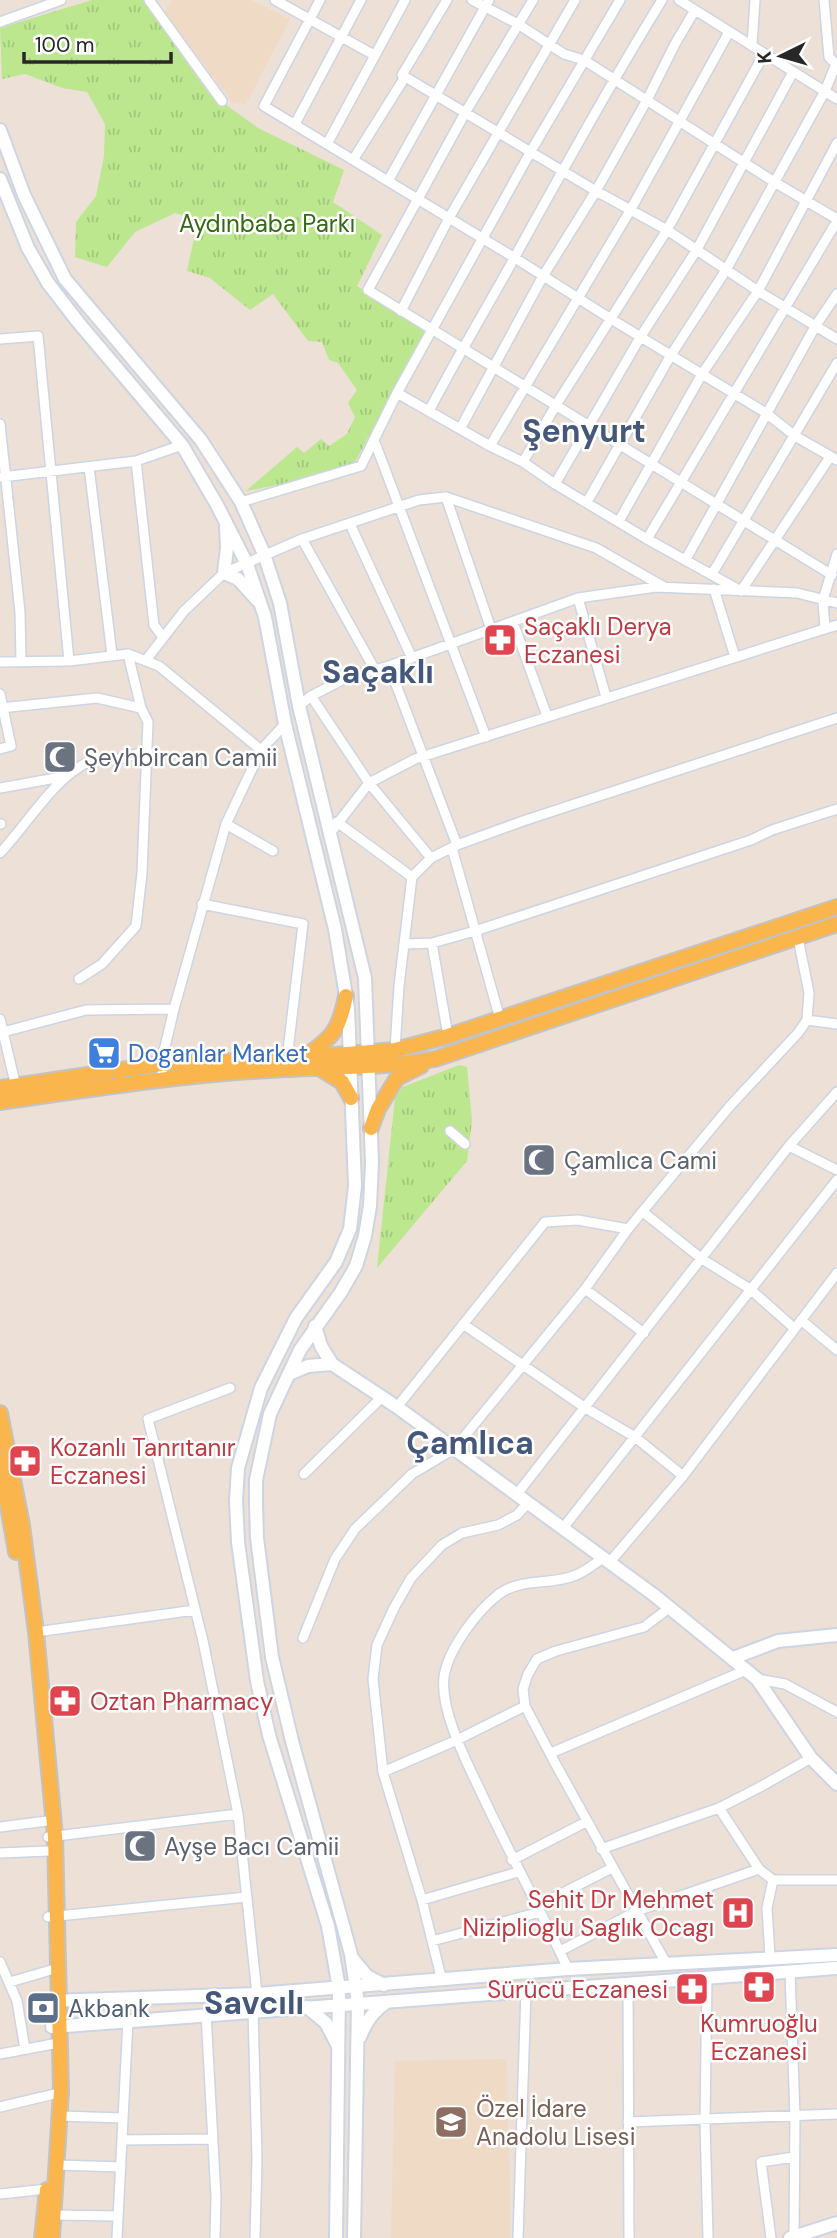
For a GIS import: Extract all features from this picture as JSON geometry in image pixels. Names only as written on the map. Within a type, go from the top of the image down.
[{"type":"main road","points":[[0,130],[24,195],[65,279],[201,440],[241,502],[264,554],[280,603],[299,706],[334,827],[365,978],[371,1128],[370,1206],[365,1236],[356,1266],[300,1350],[270,1414],[256,1480],[257,1538],[272,1657],[283,1709],[351,1954],[358,2003],[354,2238]]},
{"type":"main road","points":[[0,178],[28,248],[48,283],[182,445],[247,564],[265,617],[285,724],[322,872],[346,996],[355,1186],[350,1229],[336,1262],[289,1331],[261,1388],[238,1468],[236,1500],[237,1542],[257,1681],[269,1735],[328,1926],[340,1988],[336,2238]]},
{"type":"main road","points":[[226,523],[224,573],[238,579],[261,606]]},
{"type":"main road","points":[[367,1059],[448,1036],[837,908]]},
{"type":"main road","points":[[371,1128],[378,1109],[397,1078],[436,1059],[837,924]]},
{"type":"main road","points":[[304,1058],[332,1037],[343,1012],[346,996]]},
{"type":"main road","points":[[0,1102],[162,1071],[304,1058],[367,1059],[402,1065],[436,1059]]},
{"type":"main road","points":[[0,1088],[119,1069],[321,1069],[349,1060]]},
{"type":"main road","points":[[321,1069],[342,1082],[351,1098]]},
{"type":"main road","points":[[315,1326],[321,1346],[332,1364],[397,1407],[563,1528],[757,1679],[811,1758],[837,1784]]},
{"type":"main road","points":[[289,1374],[308,1366],[332,1364]]},
{"type":"main road","points":[[0,1413],[22,1525],[36,1632],[50,1841],[60,2116],[52,2238]]},
{"type":"main road","points":[[0,1461],[6,1521],[38,1711],[50,1841]]},
{"type":"main road","points":[[733,1658],[778,1641],[837,1635]]},
{"type":"main road","points":[[52,1917],[51,1970],[55,2001]]},
{"type":"main road","points":[[351,1954],[367,1976],[384,1986]]},
{"type":"main road","points":[[55,2001],[257,1994],[384,1986],[568,1969],[837,1955]]},
{"type":"main road","points":[[314,1990],[329,1978],[336,1964]]},
{"type":"main road","points":[[56,2027],[837,1968]]},
{"type":"main road","points":[[358,2043],[365,2025],[376,2009],[390,2000]]},
{"type":"main road","points":[[307,2007],[326,2022],[336,2039],[340,2053]]},
{"type":"main road","points":[[42,2238],[54,2094],[53,2044],[56,2027]]},
{"type":"main road","points":[[792,2237],[837,2223]]},
{"type":"street","points":[[0,22],[60,0]]},
{"type":"street","points":[[149,0],[222,101]]},
{"type":"street","points":[[320,0],[264,106],[766,413],[795,436],[833,459],[741,591]]},
{"type":"street","points":[[295,124],[361,0]]},
{"type":"street","points":[[327,144],[405,0]]},
{"type":"street","points":[[447,0],[402,75],[596,191],[667,230],[758,291],[837,338]]},
{"type":"street","points":[[472,0],[487,4],[564,54],[584,60],[837,220],[647,539]]},
{"type":"street","points":[[533,0],[465,113],[368,290],[831,575]]},
{"type":"street","points":[[401,311],[449,218],[575,0]]},
{"type":"street","points":[[241,502],[361,466],[397,393],[482,239],[620,0]]},
{"type":"street","points":[[429,411],[461,348],[662,0]]},
{"type":"street","points":[[679,0],[837,99]]},
{"type":"street","points":[[752,46],[755,0]]},
{"type":"street","points":[[587,502],[671,355],[726,270],[825,91],[836,64],[829,57],[824,0]]},
{"type":"street","points":[[280,1],[374,55]]},
{"type":"street","points":[[388,181],[487,4]]},
{"type":"street","points":[[460,429],[543,276],[648,100],[695,10]]},
{"type":"street","points":[[490,446],[631,209],[729,32]]},
{"type":"street","points":[[523,462],[667,230],[713,142],[764,54]]},
{"type":"street","points":[[555,484],[641,336],[696,251],[793,72]]},
{"type":"street","points":[[353,160],[405,77]]},
{"type":"street","points":[[619,521],[702,374],[758,291],[837,143]]},
{"type":"street","points":[[686,559],[766,413],[837,294]]},
{"type":"street","points":[[0,339],[38,336],[69,660]]},
{"type":"street","points":[[712,574],[837,363]]},
{"type":"street","points":[[397,393],[523,462],[647,539],[741,591]]},
{"type":"street","points":[[0,424],[2,477],[20,612],[21,661]]},
{"type":"street","points":[[374,440],[486,737]]},
{"type":"street","points":[[2,477],[136,461],[182,445]]},
{"type":"street","points":[[136,461],[154,625],[163,637]]},
{"type":"street","points":[[89,467],[112,655]]},
{"type":"street","points":[[446,497],[491,629]]},
{"type":"street","points":[[146,660],[184,611],[224,573],[302,539],[419,500],[446,497],[596,548],[664,587]]},
{"type":"street","points":[[350,524],[412,658]]},
{"type":"street","points":[[302,539],[375,670]]},
{"type":"street","points":[[825,629],[823,600],[837,554]]},
{"type":"street","points":[[299,706],[311,696],[348,677],[389,666],[578,598],[664,587],[797,593],[837,603]]},
{"type":"street","points":[[713,589],[735,657]]},
{"type":"street","points":[[578,598],[606,697]]},
{"type":"street","points":[[513,622],[547,716]]},
{"type":"street","points":[[412,877],[334,827],[369,783],[423,757],[837,625]]},
{"type":"street","points":[[79,979],[102,964],[136,926],[142,873],[148,722],[141,708],[128,654]]},
{"type":"street","points":[[0,662],[69,660],[128,654],[146,660],[159,666],[261,750]]},
{"type":"street","points":[[389,666],[455,846],[500,1019]]},
{"type":"street","points":[[0,694],[11,746],[0,749]]},
{"type":"street","points":[[311,696],[369,783],[431,858]]},
{"type":"street","points":[[2,707],[97,698],[141,708]]},
{"type":"street","points":[[395,1050],[412,877],[431,858],[455,846],[837,718]]},
{"type":"street","points":[[162,1071],[174,1009],[226,824],[261,750],[285,724]]},
{"type":"street","points":[[0,853],[68,776],[88,762],[98,759],[115,760],[148,752]]},
{"type":"street","points":[[0,788],[68,776]]},
{"type":"street","points":[[404,944],[432,943],[475,931],[751,841],[772,830],[837,808]]},
{"type":"street","points":[[226,824],[273,851]]},
{"type":"street","points":[[202,904],[303,923],[287,1059]]},
{"type":"street","points":[[303,1638],[335,1559],[355,1529],[412,1474],[454,1449],[584,1289],[628,1229],[730,1106],[798,1033],[807,1020],[809,993],[798,938]]},
{"type":"street","points":[[432,943],[448,1036]]},
{"type":"street","points":[[3,1032],[86,1010],[174,1009]]},
{"type":"street","points":[[0,1019],[16,1087]]},
{"type":"street","points":[[807,1020],[837,1024]]},
{"type":"street","points":[[517,1494],[789,1146],[837,1092]]},
{"type":"street","points":[[450,1131],[465,1144]]},
{"type":"street","points":[[789,1146],[837,1170]]},
{"type":"street","points":[[563,1528],[837,1180]]},
{"type":"street","points":[[643,1212],[702,1259],[750,1289],[794,1328]]},
{"type":"street","points":[[397,1407],[545,1222],[578,1220],[628,1229]]},
{"type":"street","points":[[568,1969],[512,1860],[457,1740],[447,1704],[444,1677],[454,1650],[472,1621],[497,1596],[514,1584],[576,1575],[606,1561],[683,1476],[837,1273]]},
{"type":"street","points":[[584,1289],[644,1333]]},
{"type":"street","points":[[801,1320],[837,1350]]},
{"type":"street","points":[[463,1324],[584,1407],[635,1437],[683,1476]]},
{"type":"street","points":[[230,1388],[148,1419],[209,1668],[238,1814],[257,1994]]},
{"type":"street","points":[[303,1474],[382,1397]]},
{"type":"street","points":[[443,1981],[422,1900],[383,1772],[373,1679],[377,1645],[411,1578],[442,1545],[462,1534],[498,1525],[517,1515],[528,1503]]},
{"type":"street","points":[[666,1963],[586,1822],[525,1706],[523,1689],[537,1659],[644,1628],[669,1608]]},
{"type":"street","points":[[36,1632],[195,1609]]},
{"type":"street","points":[[551,1753],[746,1670]]},
{"type":"street","points":[[757,1679],[785,1684],[837,1712]]},
{"type":"street","points":[[383,1772],[457,1740],[525,1706]]},
{"type":"street","points":[[601,1849],[719,1808],[811,1758]]},
{"type":"street","points":[[719,1808],[759,1869],[773,1880],[837,1881]]},
{"type":"street","points":[[0,1853],[50,1841],[238,1814]]},
{"type":"street","points":[[0,1827],[47,1821]]},
{"type":"street","points":[[512,1860],[586,1822]]},
{"type":"street","points":[[432,1941],[539,1909],[612,1868]]},
{"type":"street","points":[[560,1951],[637,1911],[759,1869]]},
{"type":"street","points":[[422,1900],[519,1872]]},
{"type":"street","points":[[770,1957],[767,1908],[773,1880]]},
{"type":"street","points":[[52,1917],[247,1897]]},
{"type":"street","points":[[0,1962],[17,2001],[25,2049]]},
{"type":"street","points":[[10,1982],[51,1970]]},
{"type":"street","points":[[790,1971],[794,2117],[792,2237]]},
{"type":"street","points":[[707,1977],[705,2121],[708,2238]]},
{"type":"street","points":[[628,1983],[629,2238]]},
{"type":"street","points":[[518,2238],[526,1990]]},
{"type":"street","points":[[253,2011],[257,2159],[254,2238]]},
{"type":"street","points":[[206,2014],[215,2238]]},
{"type":"street","points":[[117,2238],[128,2020]]},
{"type":"street","points":[[0,2054],[53,2044]]},
{"type":"street","points":[[0,2107],[54,2094]]},
{"type":"street","points":[[628,2122],[837,2114]]},
{"type":"street","points":[[60,2116],[123,2118]]},
{"type":"street","points":[[122,2140],[213,2139]]},
{"type":"street","points":[[771,2238],[761,2162],[794,2157]]},
{"type":"street","points":[[58,2165],[121,2167]]},
{"type":"street","points":[[0,2194],[47,2189]]},
{"type":"street","points":[[55,2216],[118,2216]]},
{"type":"shaded area","points":[[172,0],[251,0],[290,19],[246,104],[233,103],[164,12]]},
{"type":"shaded area","name":"Özel İdare Anadolu Lisesi","points":[[506,2059],[510,2238],[391,2238],[395,2061]]},
{"type":"green space","name":"Aydınbaba Parkı","points":[[92,0],[145,0],[207,91],[258,128],[344,170],[333,202],[382,235],[357,286],[425,332],[355,462],[318,477],[246,491],[297,447],[304,453],[321,439],[329,446],[347,434],[355,417],[348,403],[357,390],[338,363],[329,360],[322,342],[308,341],[273,294],[250,310],[210,278],[187,271],[198,220],[175,213],[135,232],[107,267],[75,257],[76,222],[96,196],[104,156],[105,124],[87,92],[62,88],[25,74],[2,79],[0,28]]},
{"type":"green space","points":[[459,1065],[467,1067],[472,1121],[467,1161],[377,1268],[395,1098],[403,1087]]},
{"type":"place","name":"Saçaklı Derya Eczanesi","points":[[500,640]]},
{"type":"place","name":"Şeyhbircan Camii","points":[[60,757]]},
{"type":"place","name":"Doganlar Market","points":[[104,1053]]},
{"type":"place","name":"Çamlıca Cami","points":[[539,1160]]},
{"type":"place","name":"Kozanlı Tanrıtanır Eczanesi","points":[[25,1461]]},
{"type":"place","name":"Oztan Pharmacy","points":[[65,1701]]},
{"type":"place","name":"Ayşe Bacı Camii","points":[[140,1846]]},
{"type":"place","name":"Sehit Dr Mehmet Niziplioglu Saglık Ocagı","points":[[738,1913]]},
{"type":"place","name":"Kumruoğlu Eczanesi","points":[[759,1987]]},
{"type":"place","name":"Sürücü Eczanesi","points":[[692,1989]]},
{"type":"place","name":"Akbank","points":[[43,2008]]},
{"type":"place","name":"Özel İdare Anadolu Lisesi","points":[[451,2122]]},
{"type":"district","name":"Şenyurt","points":[[584,431]]},
{"type":"district","name":"Saçaklı","points":[[378,672]]},
{"type":"district","name":"Çamlıca","points":[[470,1443]]},
{"type":"district","name":"Savcılı","points":[[254,2003]]}]
